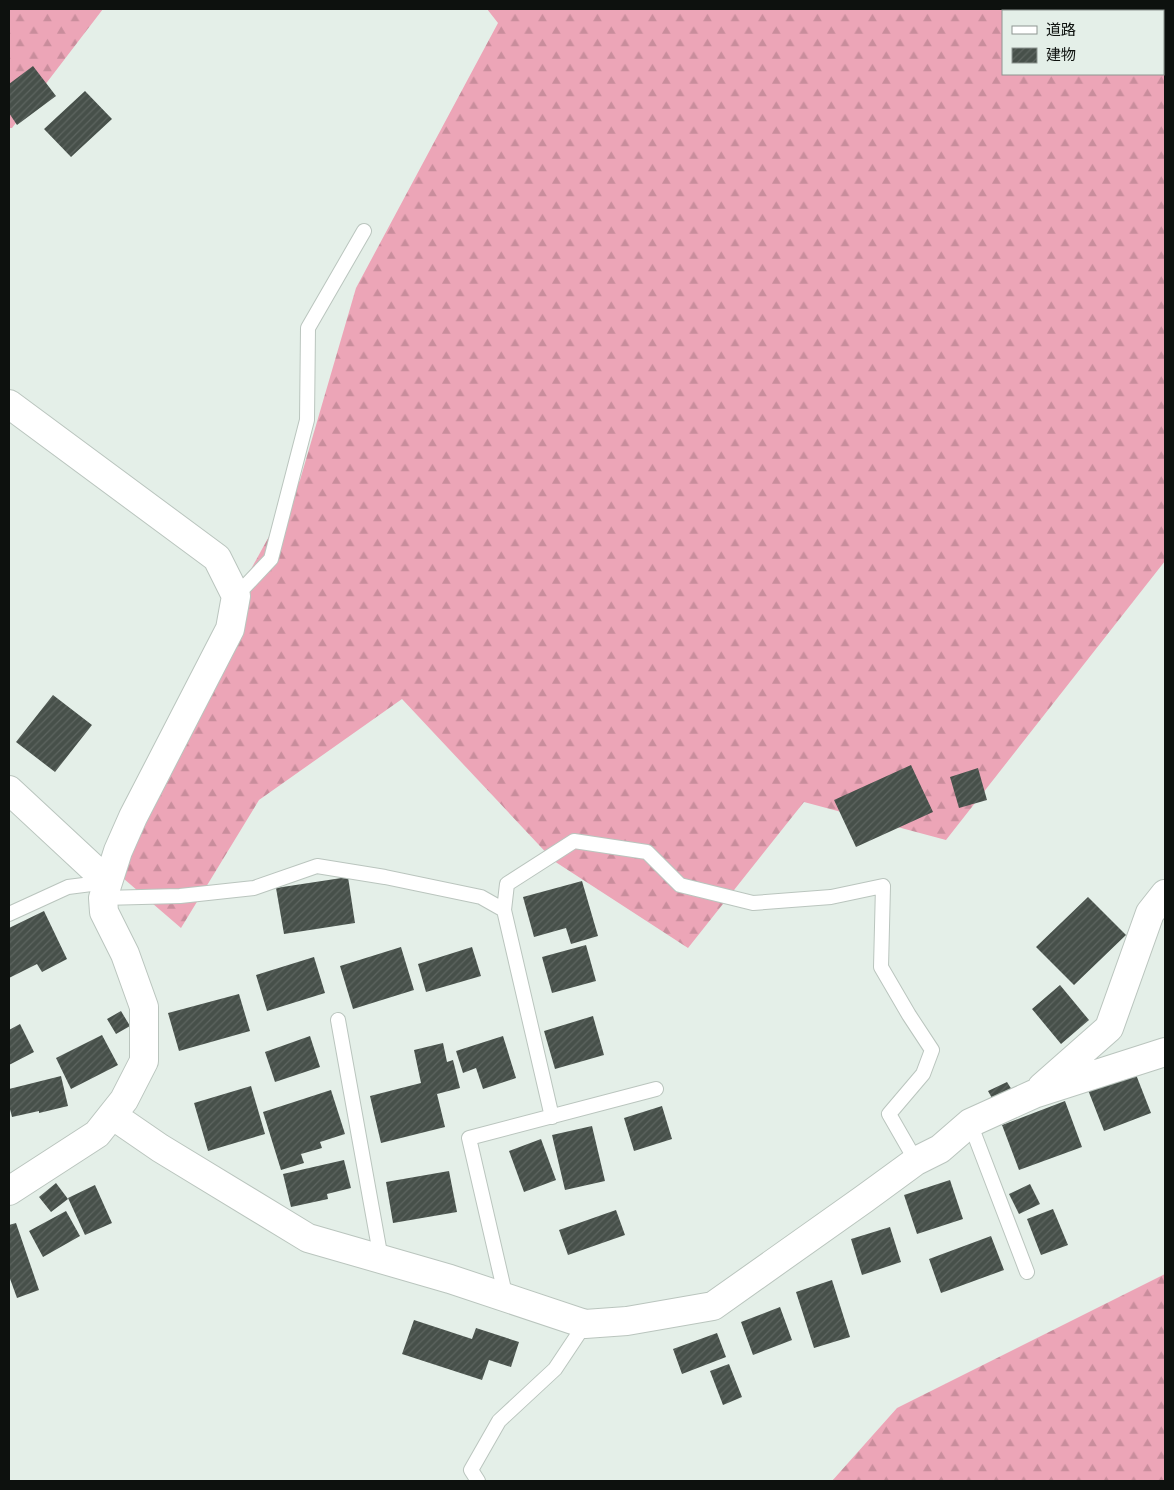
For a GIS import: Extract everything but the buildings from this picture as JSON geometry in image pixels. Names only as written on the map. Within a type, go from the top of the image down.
[{"type":"street","points":[[9,404],[217,558],[236,596],[230,629],[133,817],[118,851],[105,890],[104,912],[124,954],[144,1007],[144,1061],[124,1100],[97,1134],[9,1191]]},
{"type":"street","points":[[9,790],[105,890]]},
{"type":"street","points":[[1034,1094],[1109,1028],[1150,913],[1165,894]]},
{"type":"street","points":[[112,1115],[160,1148],[308,1238],[450,1279],[585,1324],[627,1321],[713,1306],[864,1200],[916,1161],[940,1149],[970,1123],[1034,1094],[1165,1052]]},
{"type":"lane","points":[[236,596],[271,560],[307,420],[308,328],[364,231]]},
{"type":"lane","points":[[552,1116],[504,910],[507,884],[574,841],[647,852],[680,885],[754,903],[831,897],[883,886],[881,967],[932,1050],[922,1074],[889,1114],[916,1161]]},
{"type":"lane","points":[[9,914],[68,886],[180,896],[254,888],[317,866],[385,877],[481,897],[504,910]]},
{"type":"lane","points":[[338,1020],[381,1259]]},
{"type":"lane","points":[[506,1298],[469,1138],[656,1089]]},
{"type":"lane","points":[[970,1123],[1027,1272]]},
{"type":"lane","points":[[478,1481],[471,1470],[499,1422],[555,1369],[585,1324]]},
{"type":"green space","points":[[9,9],[103,9],[12,128],[9,128]]},
{"type":"green space","points":[[487,9],[1165,9],[1165,561],[946,840],[804,802],[688,948],[554,861],[402,699],[259,800],[181,928],[102,860],[195,671],[300,480],[356,288],[498,23]]},
{"type":"green space","points":[[1165,1274],[1165,1481],[832,1481],[897,1408]]}]
